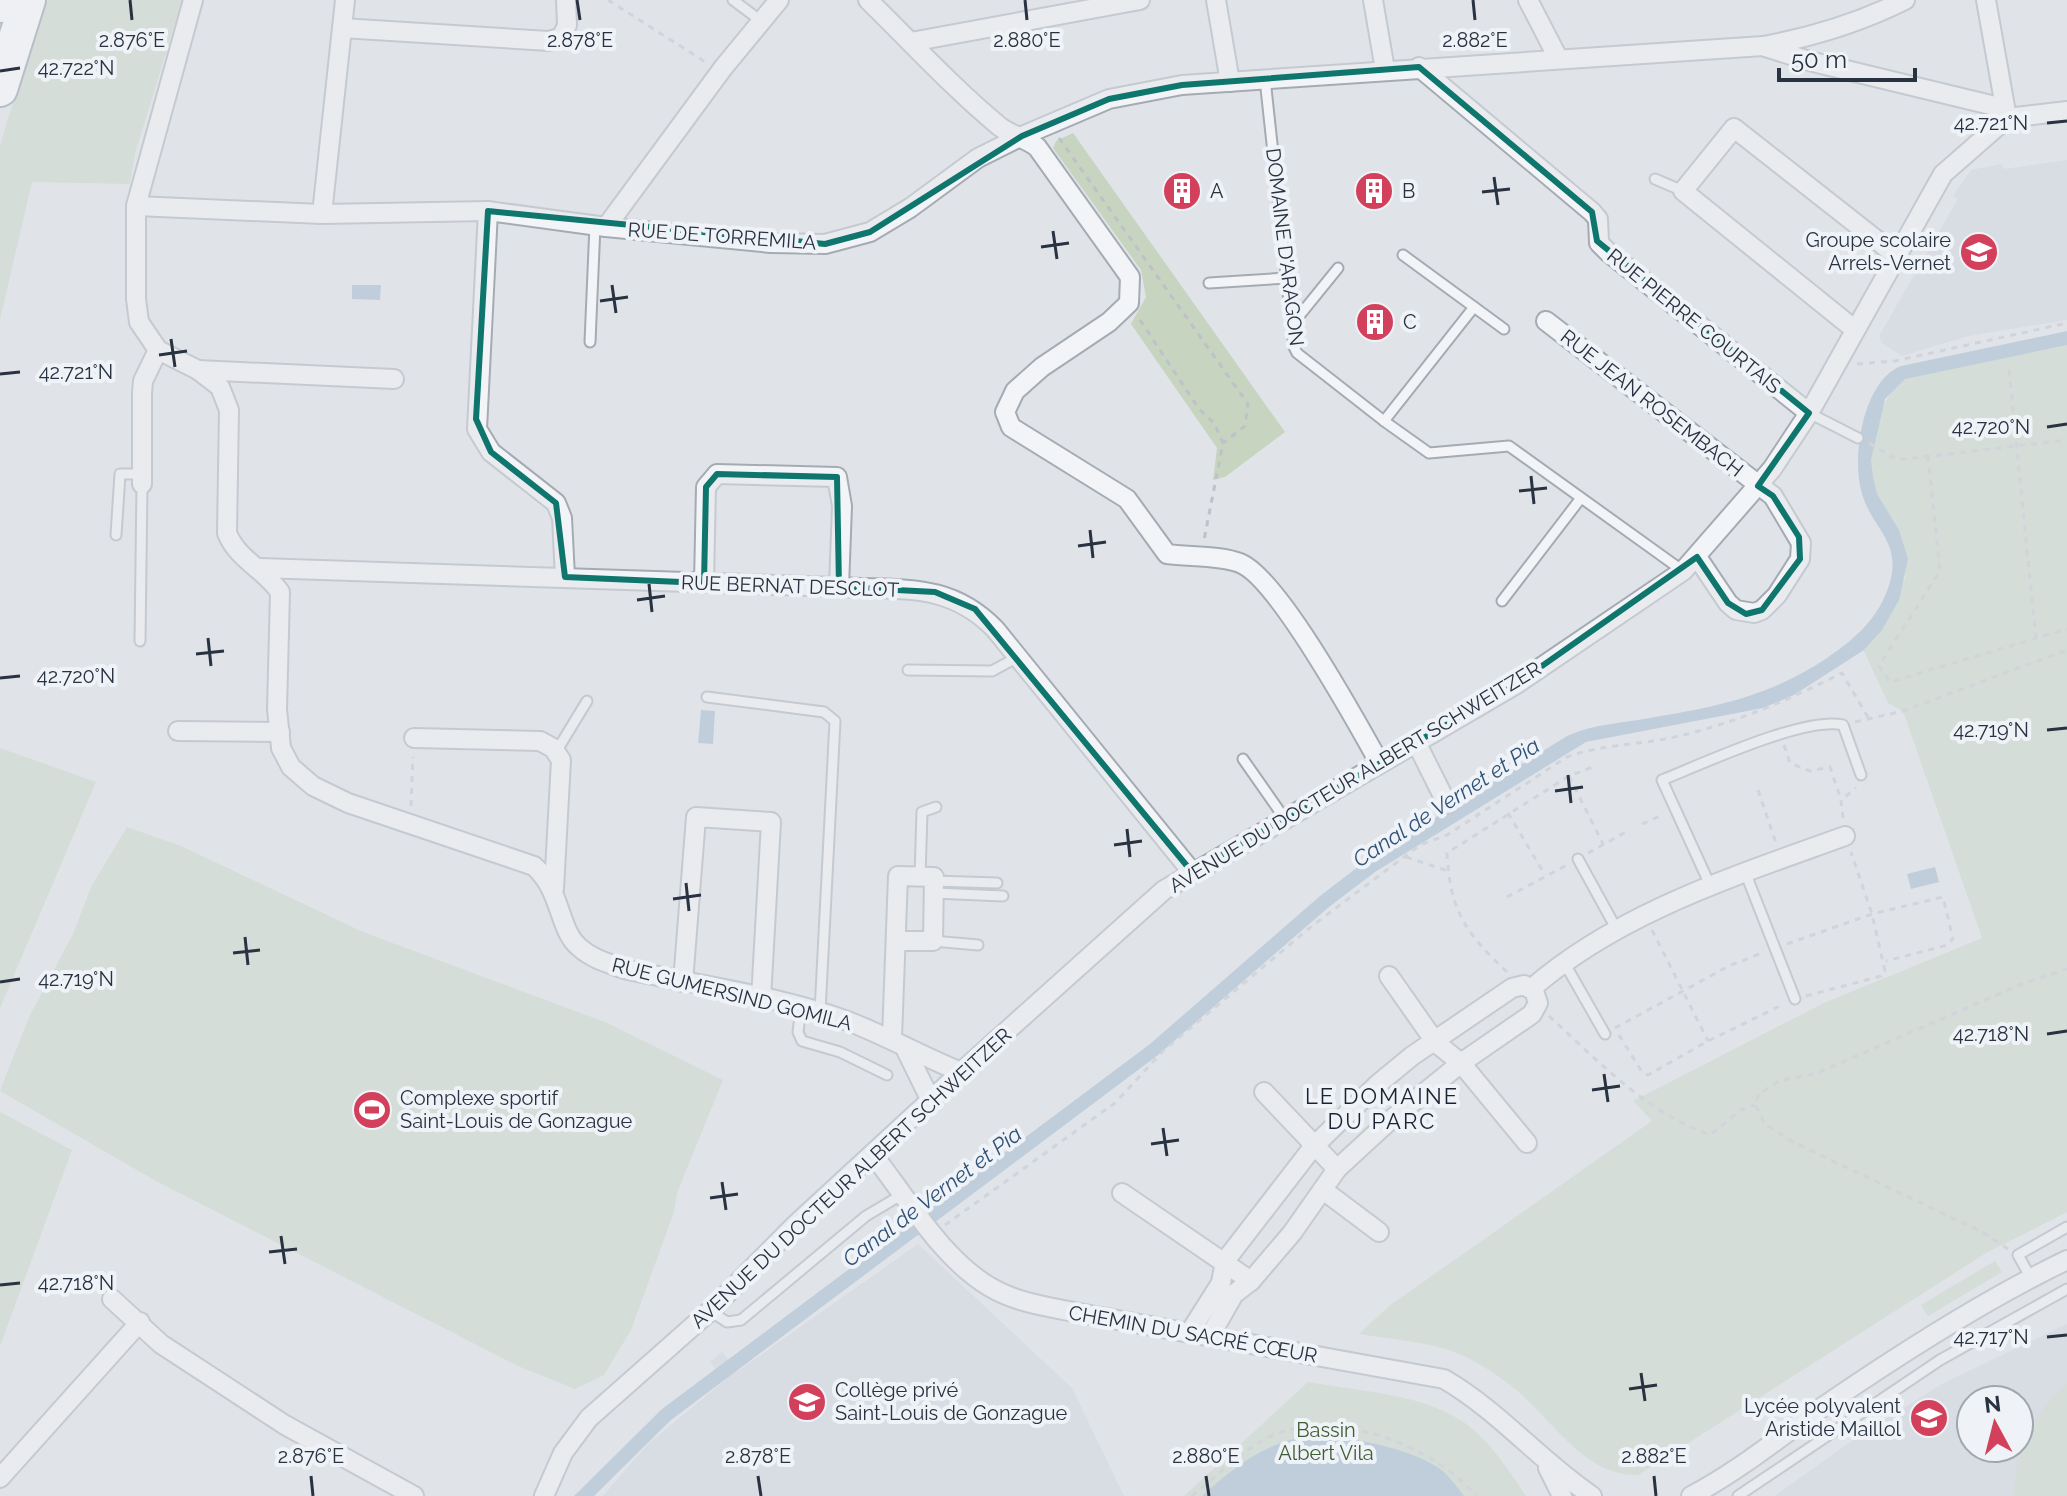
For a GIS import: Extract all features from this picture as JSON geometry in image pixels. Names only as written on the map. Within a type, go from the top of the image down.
[{"type":"highway","points":[[0,89],[28,0]]},
{"type":"street","points":[[142,479],[143,381],[158,350],[139,322],[136,299],[136,206],[193,0]]},
{"type":"street","points":[[322,214],[345,0]]},
{"type":"street","points":[[342,28],[549,41],[562,37],[567,25],[566,0]]},
{"type":"street","points":[[600,226],[779,0]]},
{"type":"street","points":[[868,0],[930,65],[1002,129],[1022,136],[1037,147],[1130,277],[1129,303],[1109,322],[1042,367],[1015,391],[1005,412],[1011,427],[1127,499],[1167,554],[1240,562],[1258,575],[1329,671],[1379,762]]},
{"type":"street","points":[[911,42],[1089,5],[1140,0]]},
{"type":"street","points":[[1216,0],[1230,82]]},
{"type":"street","points":[[1373,0],[1385,70]]},
{"type":"street","points":[[1528,0],[1558,58]]},
{"type":"street","points":[[1858,0],[1862,20]]},
{"type":"street","points":[[1763,46],[1806,38],[1862,20],[1905,0]]},
{"type":"street","points":[[1986,0],[2007,118]]},
{"type":"street","points":[[1763,46],[1813,62],[1995,106],[2007,118]]},
{"type":"street","name":"RUE DE TORREMILA","points":[[136,206],[322,214],[488,211],[771,243],[825,244],[870,232],[910,208],[978,158],[1109,99],[1182,85],[1763,46]]},
{"type":"street","name":"RUE PIERRE COURTAIS","points":[[1419,67],[1598,219],[1599,243],[1608,252],[1809,413]]},
{"type":"street","points":[[2007,118],[2067,111]]},
{"type":"street","name":"AVENUE DU DOCTEUR ALBERT SCHWEITZER","points":[[544,1496],[563,1453],[589,1418],[710,1311],[796,1224],[1141,909],[1192,872],[1515,685],[1683,571],[1758,486],[1809,413],[1943,174],[2007,118]]},
{"type":"street","points":[[1854,329],[1683,191],[1734,128],[1897,256]]},
{"type":"street","points":[[488,211],[477,429],[491,452],[556,503],[562,518],[565,577]]},
{"type":"street","name":"RUE JEAN ROSEMBACH","points":[[1546,321],[1773,496],[1801,543],[1800,559],[1777,595],[1762,610],[1746,614],[1736,610],[1697,557]]},
{"type":"street","name":"RUE GUMERSIND GOMILA","points":[[158,350],[198,370],[220,387],[229,410],[227,533],[233,549],[260,568],[280,592],[277,709],[281,748],[291,767],[313,786],[348,803],[411,821],[534,866],[554,889],[576,945],[594,958],[624,969],[820,1013],[961,1072]]},
{"type":"street","points":[[198,370],[394,379]]},
{"type":"street","points":[[704,583],[706,487],[717,474],[837,477],[842,506],[839,587]]},
{"type":"street","name":"RUE BERNAT DESCLOT","points":[[260,568],[839,587],[935,592],[956,598],[975,609],[1018,657],[1192,872]]},
{"type":"street","points":[[178,731],[280,732]]},
{"type":"street","points":[[414,738],[540,741],[556,752],[561,760],[554,889]]},
{"type":"street","points":[[1416,742],[1447,804]]},
{"type":"street","points":[[683,982],[696,817],[771,822],[761,999]]},
{"type":"street","points":[[1530,993],[1565,964],[1617,930],[1710,885],[1845,836]]},
{"type":"street","points":[[896,941],[933,941],[929,883],[898,876],[896,941],[899,1044],[931,1101]]},
{"type":"street","points":[[1389,976],[1436,1043],[1461,1063],[1527,1143]]},
{"type":"street","points":[[1190,1332],[1221,1283],[1225,1261],[1313,1147],[1412,1056],[1436,1043],[1512,988],[1530,993]]},
{"type":"street","points":[[1210,1336],[1234,1294],[1251,1281],[1337,1169],[1387,1123],[1461,1063],[1532,1014],[1530,993]]},
{"type":"street","points":[[1264,1092],[1337,1169]]},
{"type":"street","name":"CHEMIN DU SACRÉ CŒUR","points":[[874,1156],[933,1234],[989,1286],[1023,1302],[1444,1379],[1480,1401],[1545,1462],[1592,1496]]},
{"type":"street","points":[[1323,1190],[1379,1232]]},
{"type":"street","points":[[1122,1193],[1251,1281]]},
{"type":"street","points":[[1691,1496],[1711,1489],[1840,1395],[2031,1278],[2067,1260]]},
{"type":"street","points":[[112,1299],[161,1344],[285,1425],[414,1496]]},
{"type":"street","points":[[0,1478],[140,1322]]},
{"type":"street","name":"CHEMIN DU SACRÉ CŒUR","points":[[1545,1462],[1562,1496]]},
{"type":"lane","points":[[733,0],[761,21]]},
{"type":"lane","name":"DOMAINE D'ARAGON","points":[[1265,79],[1291,326],[1297,353],[1429,453],[1509,446],[1683,571]]},
{"type":"lane","points":[[1655,179],[1683,191]]},
{"type":"lane","points":[[590,342],[600,226]]},
{"type":"lane","points":[[1403,255],[1504,329]]},
{"type":"lane","points":[[1291,326],[1338,268]]},
{"type":"lane","points":[[1209,283],[1286,278]]},
{"type":"lane","points":[[1384,421],[1474,307]]},
{"type":"lane","points":[[1809,413],[1858,438]]},
{"type":"lane","points":[[116,535],[120,474],[142,479],[140,641]]},
{"type":"lane","points":[[1502,601],[1581,498]]},
{"type":"lane","points":[[908,670],[992,671],[1018,657]]},
{"type":"lane","points":[[707,697],[824,712],[835,721],[820,1013]]},
{"type":"lane","points":[[556,752],[587,701]]},
{"type":"lane","points":[[1710,885],[1662,780],[1829,721],[1843,725],[1861,775]]},
{"type":"lane","points":[[1243,759],[1285,819]]},
{"type":"lane","points":[[929,883],[922,812],[936,807]]},
{"type":"lane","points":[[1578,859],[1617,930]]},
{"type":"lane","points":[[1745,872],[1795,999]]},
{"type":"lane","points":[[929,883],[997,883]]},
{"type":"lane","points":[[929,883],[1003,896]]},
{"type":"lane","points":[[933,941],[978,945]]},
{"type":"lane","points":[[1565,964],[1605,1034]]},
{"type":"lane","points":[[801,1008],[798,1032],[802,1041],[840,1052],[887,1075]]},
{"type":"lane","points":[[710,1311],[727,1322],[741,1320],[866,1216],[904,1194]]},
{"type":"lane","points":[[2031,1278],[2018,1255],[2067,1227]]},
{"type":"lane","points":[[1738,1496],[1940,1360],[2067,1289]]},
{"type":"path","points":[[608,0],[721,71]]},
{"type":"path","points":[[1046,125],[1071,152],[1094,190],[1248,404],[1245,426],[1223,443]]},
{"type":"path","points":[[1129,303],[1199,409],[1214,423],[1223,443],[1200,558]]},
{"type":"path","points":[[1837,365],[1895,361],[2067,323]]},
{"type":"path","points":[[2009,370],[2036,639]]},
{"type":"path","points":[[1879,450],[1897,460],[2067,440]]},
{"type":"path","points":[[1928,456],[1940,571],[1879,666],[1890,682],[2067,629]]},
{"type":"path","points":[[1843,725],[1903,711],[2067,650]]},
{"type":"path","points":[[933,1234],[1115,1103],[1163,1051],[1312,926],[1405,856],[1447,835],[1567,757],[1586,750],[1703,730],[1774,707],[1842,673],[1869,719]]},
{"type":"path","points":[[1780,736],[1790,763],[1810,771],[1830,767],[1841,800],[1845,836]]},
{"type":"path","points":[[411,821],[414,738]]},
{"type":"path","points":[[1593,767],[1569,776],[1447,853],[1448,871],[1462,925],[1627,1088],[1685,1126],[1710,1135],[1741,1110],[1755,1104],[1759,1094],[1779,1081],[1817,1073],[2022,984],[2067,969]]},
{"type":"path","points":[[1841,800],[1863,783],[1861,775]]},
{"type":"path","points":[[1569,776],[1603,844]]},
{"type":"path","points":[[1758,790],[1782,859]]},
{"type":"path","points":[[1642,824],[1675,808]]},
{"type":"path","points":[[1508,813],[1545,875]]},
{"type":"path","points":[[1405,856],[1448,871]]},
{"type":"path","points":[[1605,1034],[1729,966],[1872,914],[1943,897],[1953,939],[1944,946],[1885,961]]},
{"type":"path","points":[[1645,917],[1708,1041]]},
{"type":"path","points":[[1755,1104],[1765,1124],[1791,1141],[1984,1233],[2018,1255]]},
{"type":"path","points":[[1192,1496],[1274,1435],[1323,1428],[1379,1436],[1411,1448],[1446,1465],[1476,1496]]},
{"type":"highlighted area","points":[[1419,67],[1592,212],[1597,241],[1809,413],[1758,486],[1773,496],[1799,537],[1800,559],[1762,610],[1746,614],[1728,603],[1697,557],[1515,685],[1192,872],[975,609],[935,592],[839,587],[837,477],[717,474],[706,487],[704,583],[565,577],[556,503],[491,452],[476,419],[488,211],[825,244],[870,232],[1022,136],[1109,99],[1182,85]]},
{"type":"shaded area","name":"Groupe scolaire Arrels-Vernet","points":[[2067,160],[2067,320],[1968,336],[1902,356],[1882,343],[1879,336],[1958,199],[1953,196],[1971,170],[2002,164],[2004,169]]},
{"type":"shaded area","name":"Collège privé Saint-Louis de Gonzague","points":[[918,1244],[1072,1388],[1124,1496],[603,1496],[647,1445],[725,1380],[710,1362],[722,1352],[738,1371]]},
{"type":"shaded area","name":"Lycée polyvalent Aristide Maillol","points":[[2067,1324],[2067,1496],[1775,1496],[1860,1435],[1944,1383]]},
{"type":"green space","points":[[45,0],[182,0],[135,154],[130,184],[32,182],[0,320],[0,145]]},
{"type":"green space","points":[[1073,133],[1285,432],[1225,477],[1213,480],[1217,448],[1131,324],[1146,297],[1141,270],[1053,148],[1056,141]]},
{"type":"green space","points":[[2067,343],[2067,1212],[1986,1253],[1638,1475],[1619,1473],[1585,1456],[1515,1389],[1468,1358],[1429,1345],[1359,1334],[1389,1306],[1652,1121],[1633,1101],[1824,1003],[1982,938],[1903,711],[1888,703],[1863,649],[1906,577],[1867,489],[1870,428],[1903,372]]},
{"type":"green space","points":[[0,748],[96,782],[0,1008]]},
{"type":"green space","name":"Complexe sportif Saint-Louis de Gonzague","points":[[127,827],[181,846],[363,932],[605,1022],[723,1080],[677,1193],[674,1212],[631,1330],[604,1375],[575,1389],[518,1366],[156,1181],[0,1091],[29,1017],[73,934],[91,887]]},
{"type":"green space","points":[[0,1112],[72,1150],[0,1346]]},
{"type":"green space","points":[[1995,1261],[2002,1272],[1928,1316],[1921,1305]]},
{"type":"green space","name":"Bassin Albert Vila","points":[[1308,1382],[1387,1394],[1445,1412],[1480,1436],[1526,1496],[1184,1496]]},
{"type":"green space","points":[[2067,1384],[2067,1496],[2014,1496],[2018,1464],[2035,1464],[2035,1422]]},
{"type":"water","points":[[352,285],[381,285],[380,300],[352,299]]},
{"type":"water","name":"Canal de Vernet et Pia","points":[[2067,331],[2067,345],[1905,379],[1885,399],[1871,460],[1873,477],[1877,494],[1899,530],[1908,559],[1899,600],[1882,630],[1864,650],[1794,695],[1763,708],[1586,742],[1375,872],[1329,907],[1158,1055],[671,1420],[594,1496],[574,1496],[662,1409],[1150,1044],[1320,896],[1367,860],[1567,736],[1598,726],[1742,698],[1784,682],[1846,644],[1876,612],[1892,574],[1890,548],[1866,504],[1859,475],[1863,420],[1877,387],[1888,374],[1901,366]]},
{"type":"water","points":[[701,710],[715,711],[713,744],[698,743]]},
{"type":"water","points":[[1935,867],[1939,882],[1911,889],[1907,874]]},
{"type":"water","points":[[1318,1435],[1366,1442],[1417,1457],[1444,1472],[1464,1496],[1202,1496],[1255,1455],[1285,1442]]},
{"type":"place","name":"A","points":[[1182,191]]},
{"type":"place","name":"B","points":[[1374,191]]},
{"type":"place","name":"Groupe scolaire Arrels-Vernet","points":[[1979,252]]},
{"type":"place","name":"C","points":[[1375,322]]},
{"type":"place","name":"Complexe sportif Saint-Louis de Gonzague","points":[[372,1110]]},
{"type":"place","name":"Collège privé Saint-Louis de Gonzague","points":[[807,1402]]},
{"type":"place","name":"Lycée polyvalent Aristide Maillol","points":[[1929,1418]]},
{"type":"district","name":"LE DOMAINE DU PARC","points":[[1382,1108]]}]
